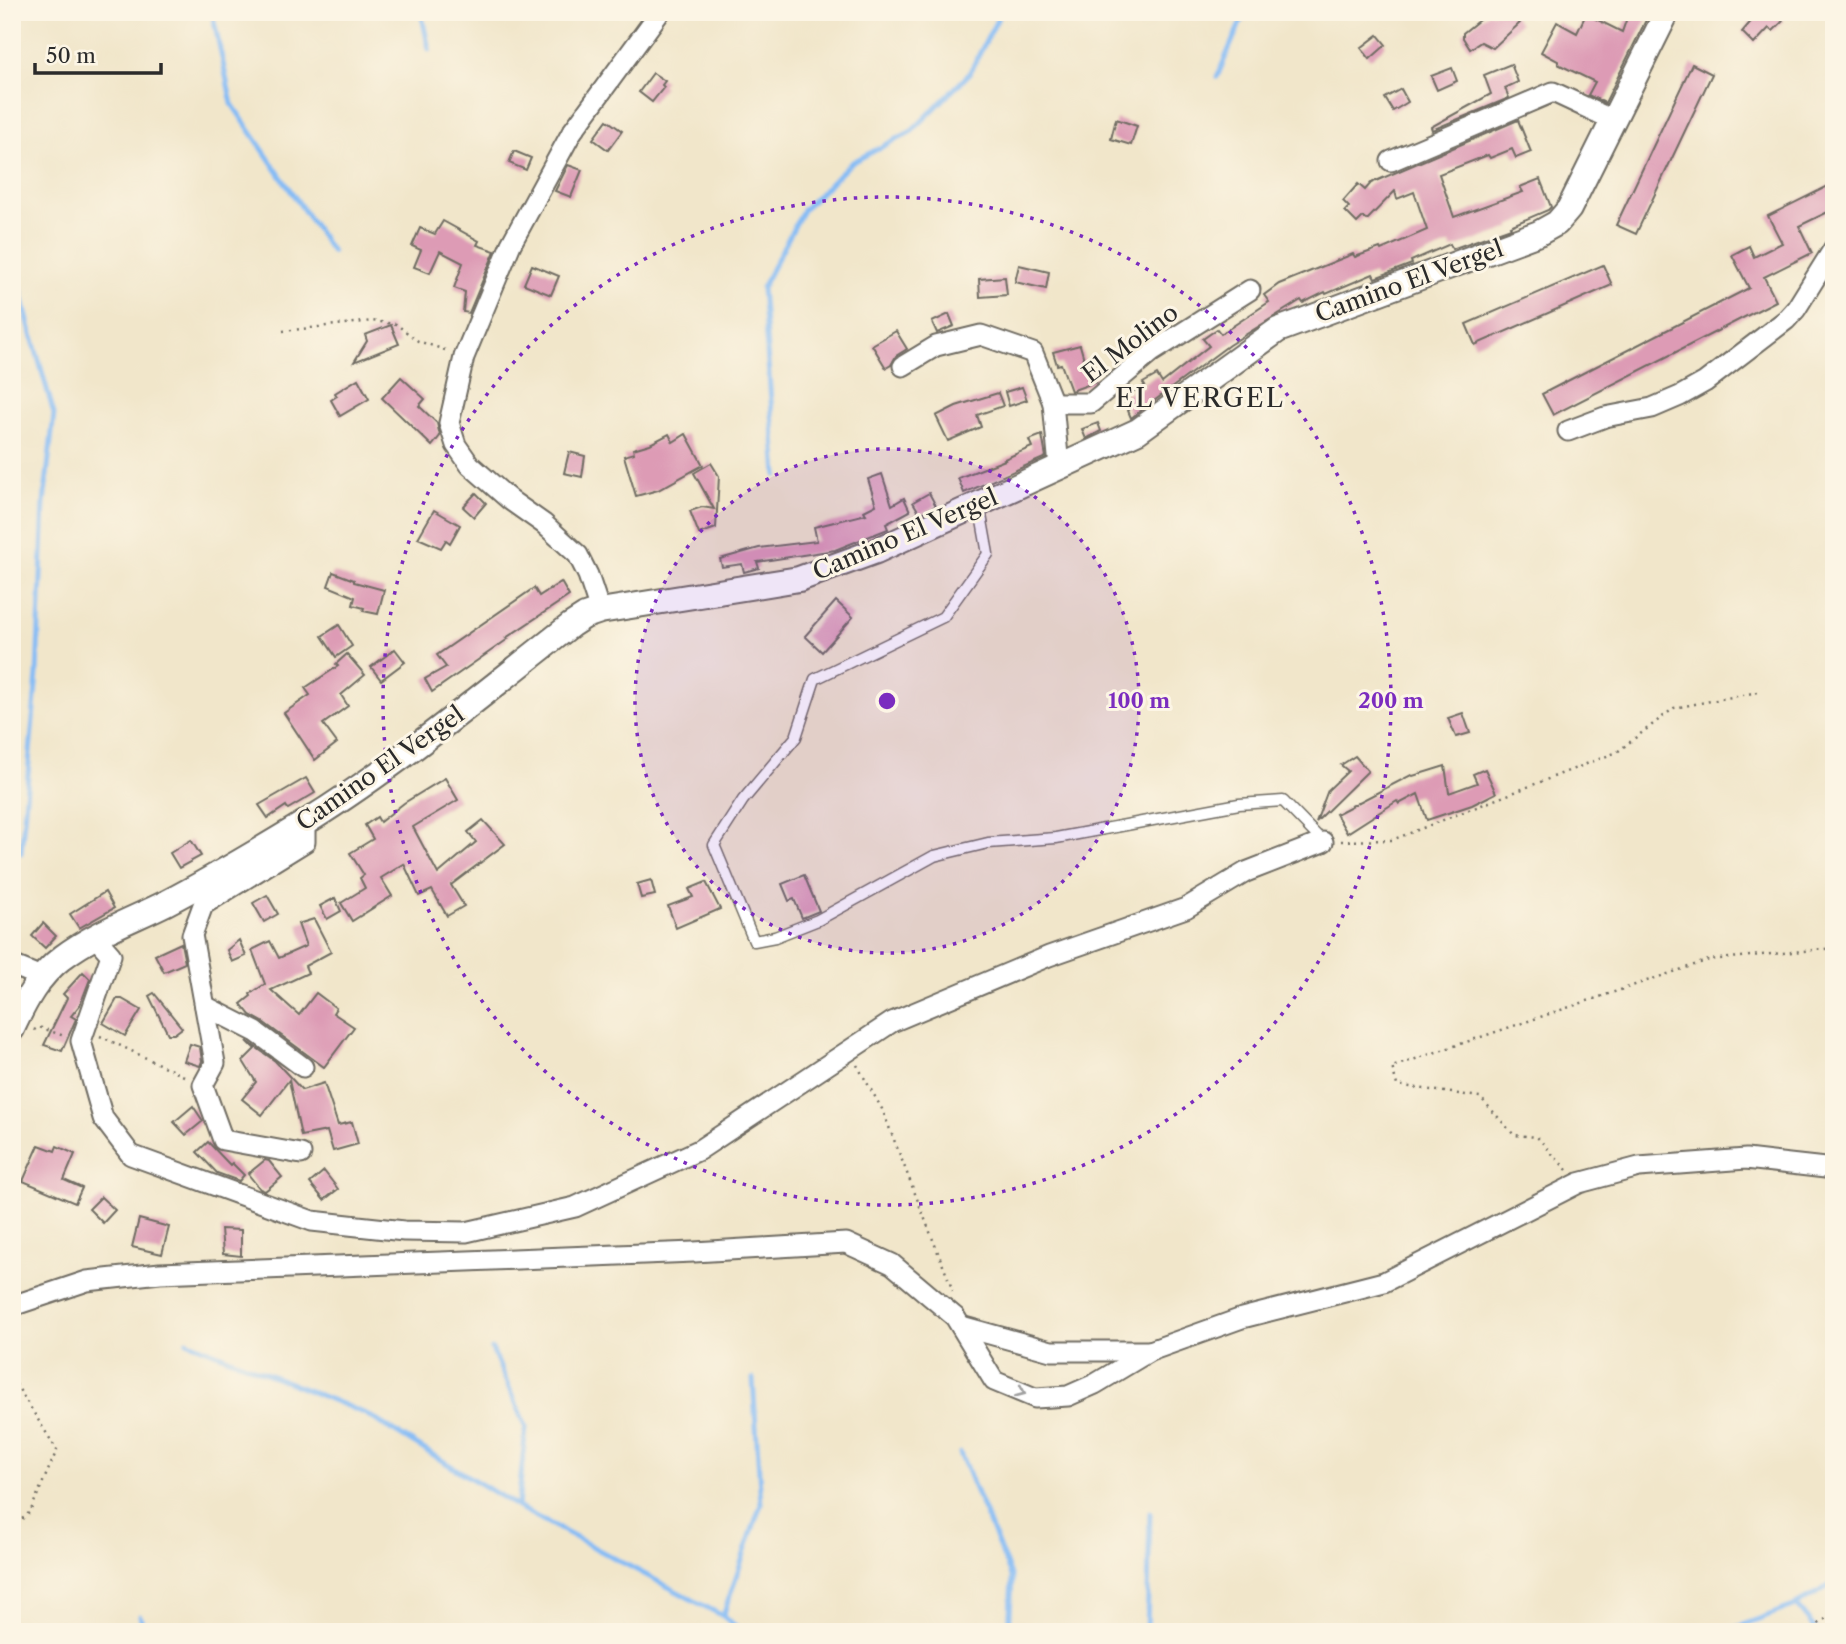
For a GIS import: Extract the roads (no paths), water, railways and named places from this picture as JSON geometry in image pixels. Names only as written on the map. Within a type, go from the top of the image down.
[{"type":"street","points":[[600,611],[579,555],[470,465],[456,445],[449,423],[464,357],[511,244],[572,132],[660,12]]},
{"type":"street","name":"Camino El Vergel","points":[[21,1030],[25,1000],[41,977],[62,957],[168,902],[305,823],[419,746],[585,616],[600,611],[799,579],[876,551],[1138,431],[1278,330],[1539,233],[1556,223],[1569,209],[1667,12]]},
{"type":"street","points":[[1391,160],[1553,92],[1615,121]]},
{"type":"street","points":[[1568,431],[1605,417],[1652,408],[1705,382],[1786,320],[1796,309],[1834,248]]},
{"type":"street","name":"El Molino","points":[[1053,403],[1091,403],[1152,352],[1250,290]]},
{"type":"street","points":[[903,366],[936,346],[981,335],[1033,353],[1053,403],[1059,467]]},
{"type":"street","points":[[301,1154],[223,1140],[203,1085],[215,1063],[192,935],[203,905],[305,842],[305,823]]},
{"type":"street","points":[[96,938],[111,955],[81,1041],[103,1118],[131,1155],[312,1221],[404,1231],[466,1232],[575,1207],[699,1150],[892,1022],[1049,956],[1186,908],[1246,872],[1323,842]]},
{"type":"street","points":[[12,965],[41,977]]},
{"type":"street","points":[[205,1006],[257,1032],[303,1067]]},
{"type":"street","points":[[16,1305],[87,1281],[160,1273],[694,1252],[846,1243],[892,1264],[958,1321],[994,1381],[1035,1398],[1068,1396],[1095,1384],[1150,1351],[1242,1318],[1384,1282],[1579,1183],[1639,1167],[1746,1159],[1834,1169]]},
{"type":"street","points":[[958,1321],[1051,1351],[1150,1351]]},
{"type":"lane","points":[[979,504],[988,554],[943,617],[815,679],[796,737],[743,800],[715,845],[754,942],[818,920],[934,856],[988,843],[1056,838],[1239,804],[1283,801],[1323,842]]},
{"type":"waterway","points":[[212,12],[232,104],[332,252]]},
{"type":"waterway","points":[[421,12],[429,49]]},
{"type":"waterway","points":[[777,475],[762,288],[803,210],[851,163],[912,131],[969,74],[1001,12]]},
{"type":"waterway","points":[[1217,77],[1245,12]]},
{"type":"waterway","points":[[12,254],[54,414],[44,503],[37,674],[21,853]]},
{"type":"waterway","points":[[187,1341],[366,1414],[518,1507],[723,1616],[743,1632]]},
{"type":"waterway","points":[[492,1349],[526,1427],[518,1507]]},
{"type":"waterway","points":[[723,1616],[761,1504],[753,1379]]},
{"type":"waterway","points":[[960,1453],[1012,1578],[1009,1632]]},
{"type":"waterway","points":[[1147,1632],[1150,1512]]},
{"type":"waterway","points":[[1724,1632],[1796,1605],[1834,1583]]},
{"type":"waterway","points":[[1796,1605],[1818,1632]]},
{"type":"waterway","points":[[140,1616],[145,1632]]},
{"type":"district","name":"EL VERGEL","points":[[1200,398]]}]
